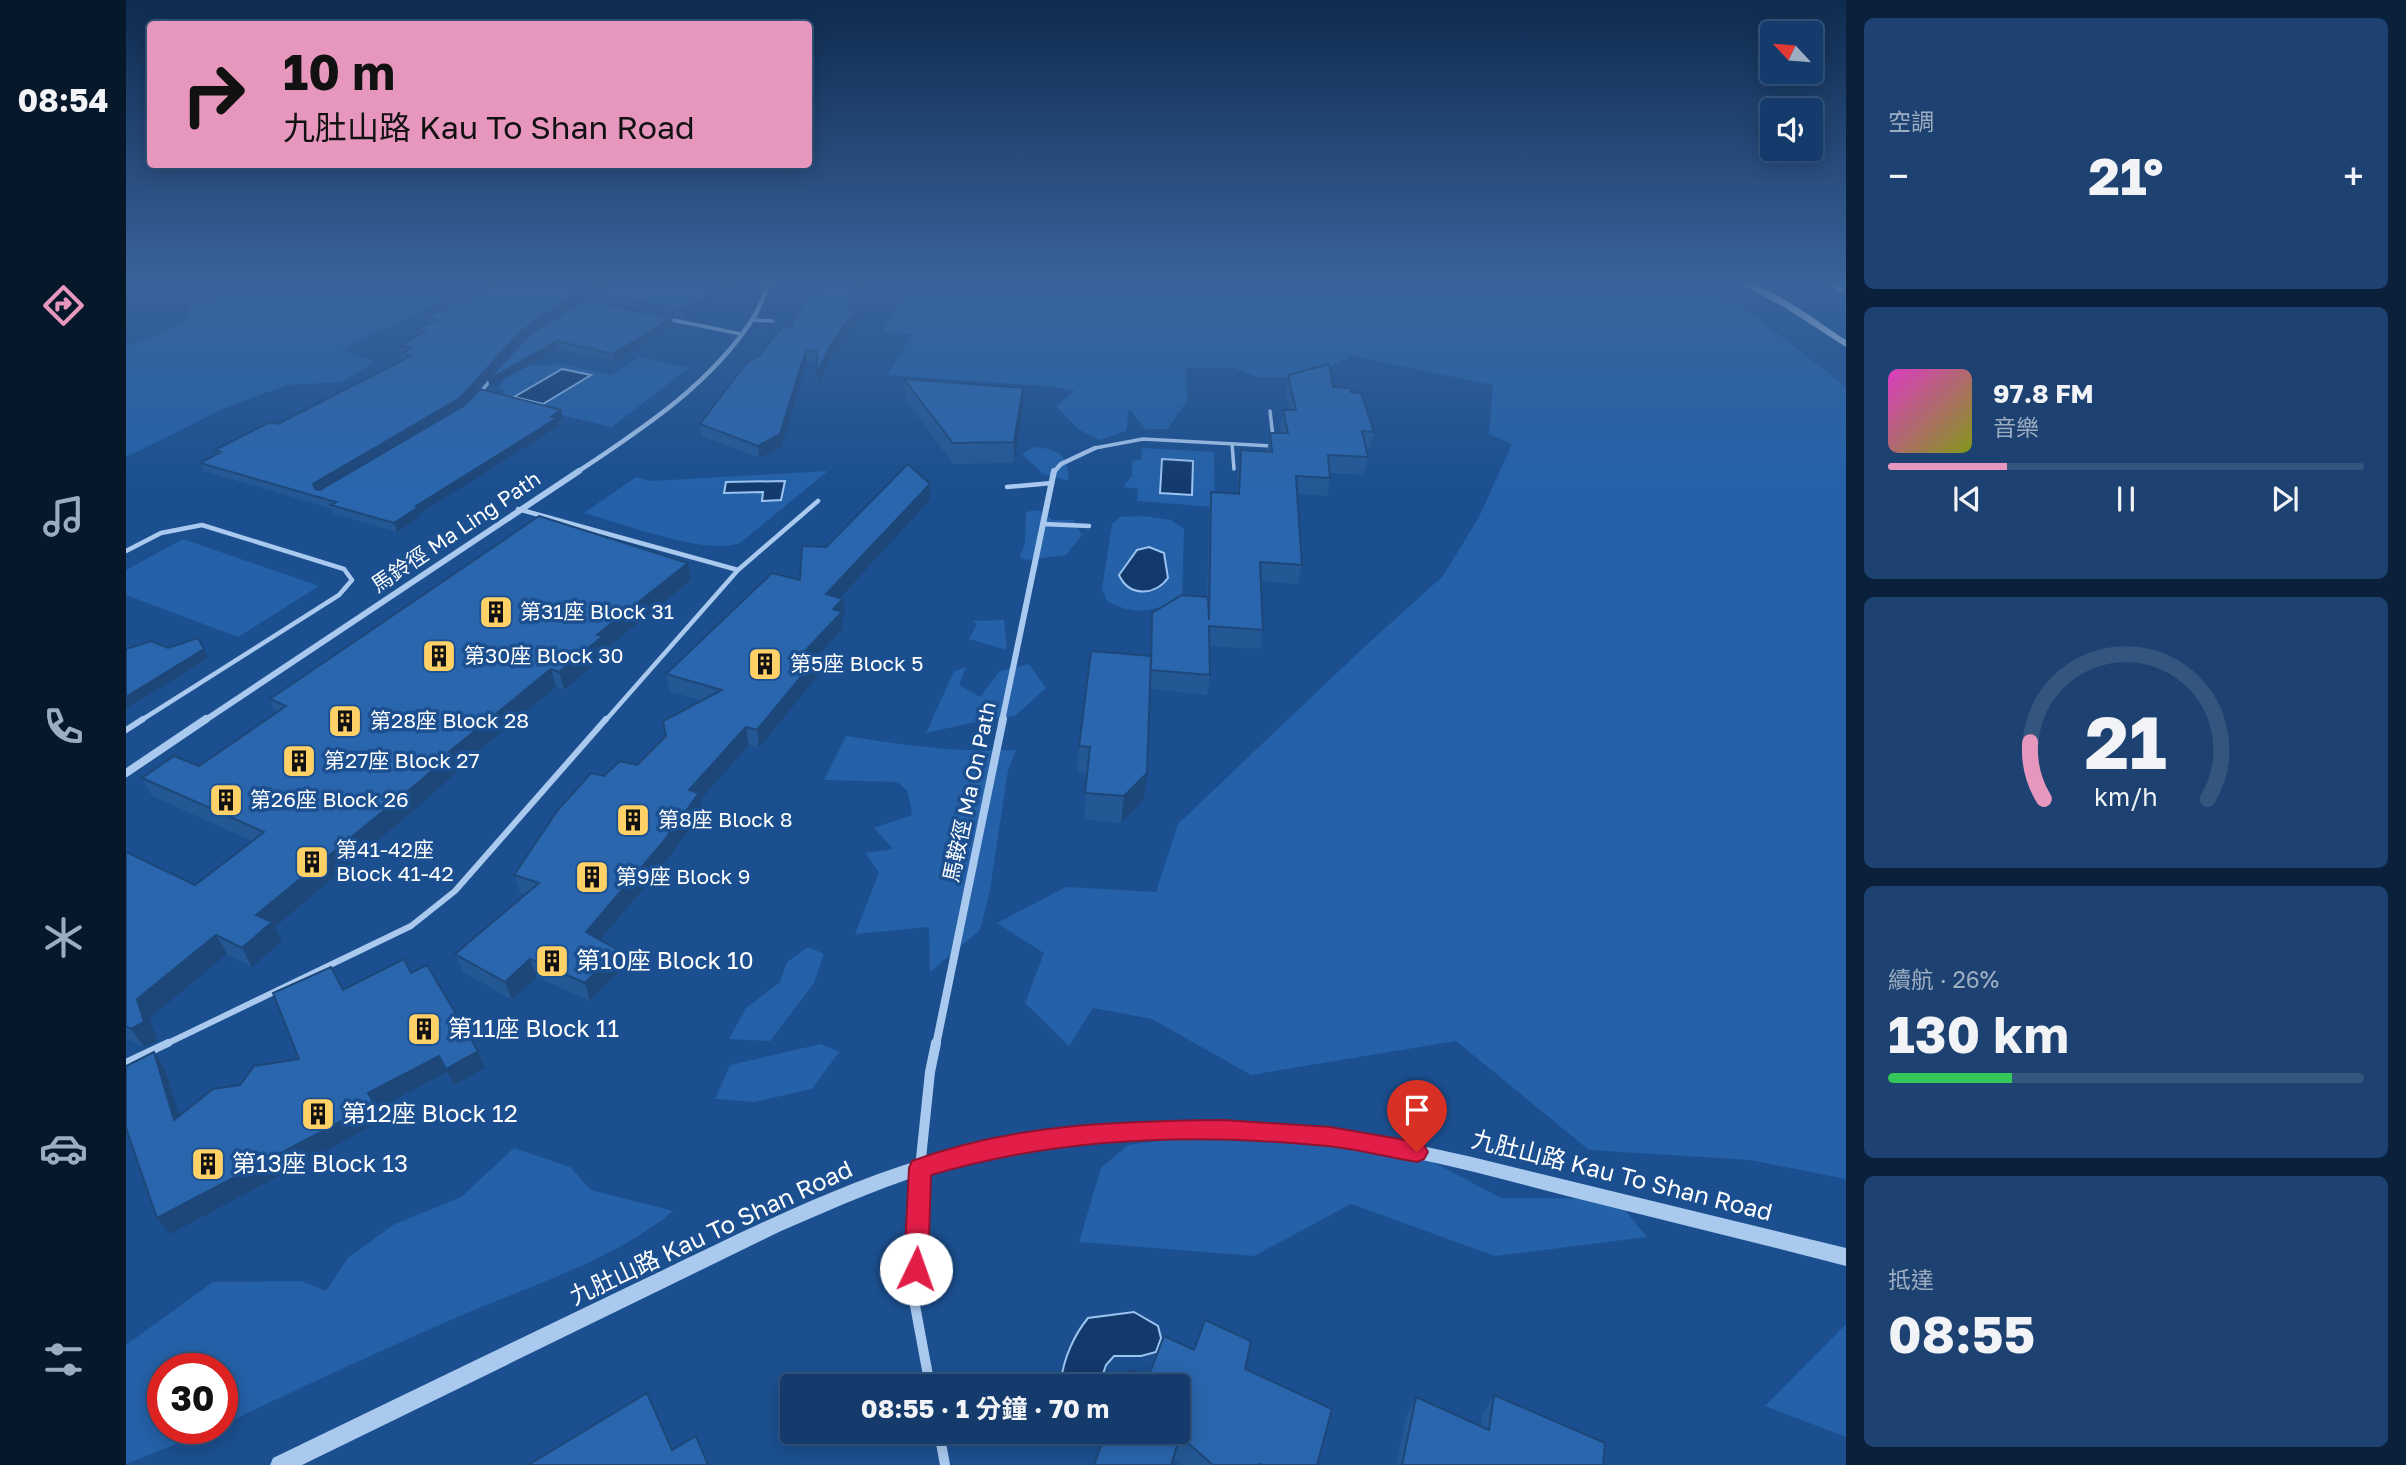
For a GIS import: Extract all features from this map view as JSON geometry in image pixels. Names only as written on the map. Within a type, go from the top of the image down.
[{"type":"street","name":"馬鈴徑 Ma Ling Path","points":[[126,773],[631,436],[676,401],[706,374],[728,349]]},
{"type":"street","name":"馬鞍徑 Ma On Path","points":[[928,1374],[914,1300],[920,1168],[930,1072],[1054,470],[1096,448]]},
{"type":"street","name":"九肚山路 Kau To Shan Road","points":[[280,1465],[775,1225],[920,1168],[975,1152],[1035,1141],[1135,1130],[1223,1129],[1330,1136],[1466,1163],[1846,1257]]},
{"type":"street","points":[[941,1444],[945,1465]]},
{"type":"lane","points":[[477,396],[496,372]]},
{"type":"lane","points":[[1096,448],[1143,439],[1274,446],[1270,411]]},
{"type":"lane","points":[[1232,444],[1234,469]]},
{"type":"lane","points":[[1007,487],[1052,483]]},
{"type":"lane","points":[[126,1063],[411,926],[455,891],[738,570],[818,501]]},
{"type":"lane","points":[[518,509],[738,570]]},
{"type":"lane","points":[[1043,524],[1089,527]]},
{"type":"lane","points":[[126,551],[161,533],[202,525],[344,569],[352,580],[339,594],[126,730]]},
{"type":"shaded area","points":[[126,349],[342,349],[375,361],[343,382],[287,385],[225,408],[126,457]]},
{"type":"shaded area","points":[[903,349],[1798,349],[1846,387],[1846,1179],[1750,1160],[1589,1150],[1456,1041],[1251,1075],[1152,1019],[1093,1008],[1069,1046],[1025,1003],[1044,953],[997,923],[1066,887],[1156,892],[1178,824],[1443,576],[1479,517],[1512,444],[1489,434],[1493,385],[1352,356],[1308,378],[1257,377],[1234,368],[1186,368],[1187,401],[1167,429],[1146,429],[1129,409],[1126,431],[1099,440],[1078,429],[1056,406],[1075,391],[1045,386],[887,375]]},
{"type":"shaded area","points":[[640,357],[689,368],[612,427],[493,399],[506,391],[498,388],[514,365],[557,363],[611,375]]},
{"type":"shaded area","points":[[562,369],[591,375],[543,404],[514,397]]},
{"type":"shaded area","points":[[1033,447],[1049,449],[1060,455],[1067,465],[1069,481],[1043,474],[1022,454]]},
{"type":"shaded area","points":[[1142,448],[1214,452],[1215,507],[1137,501],[1138,489],[1123,487],[1132,476],[1132,461],[1141,459]]},
{"type":"shaded area","points":[[1162,459],[1193,461],[1192,495],[1160,493]]},
{"type":"shaded area","points":[[828,471],[740,543],[725,546],[685,542],[584,513],[636,477],[651,481]]},
{"type":"shaded area","points":[[785,481],[781,500],[762,501],[763,492],[724,493],[726,482]]},
{"type":"shaded area","points":[[1038,510],[1053,520],[1073,520],[1082,535],[1066,555],[1028,560],[1019,557],[1025,544],[1026,512]]},
{"type":"shaded area","points":[[1143,516],[1171,520],[1184,529],[1182,601],[1152,609],[1127,609],[1107,601],[1102,589],[1112,524],[1120,517]]},
{"type":"shaded area","points":[[183,539],[319,586],[238,637],[126,595],[126,570]]},
{"type":"shaded area","points":[[1149,547],[1164,553],[1168,578],[1156,588],[1142,592],[1129,587],[1119,575],[1137,550]]},
{"type":"shaded area","points":[[1004,620],[1007,650],[969,639],[977,624],[972,621]]},
{"type":"shaded area","points":[[1029,664],[1046,688],[1015,716],[926,733],[954,671],[966,667],[959,685],[980,697],[1000,671]]},
{"type":"shaded area","points":[[846,736],[952,749],[1016,750],[1008,770],[990,890],[980,930],[930,972],[929,927],[855,934],[879,873],[866,853],[893,849],[874,828],[912,815],[908,792],[898,782],[824,780]]},
{"type":"shaded area","points":[[808,947],[824,954],[814,983],[770,1041],[729,1039],[746,1008],[780,982],[787,962]]},
{"type":"shaded area","points":[[821,1044],[839,1052],[812,1089],[754,1102],[715,1099],[730,1065]]},
{"type":"shaded area","points":[[1199,1135],[1331,1143],[1420,1155],[1501,1198],[1616,1199],[1647,1237],[1495,1256],[1351,1204],[1254,1256],[1079,1242],[1101,1168],[1128,1145]]},
{"type":"shaded area","points":[[514,1148],[570,1167],[591,1190],[673,1211],[651,1228],[602,1256],[407,1339],[238,1418],[238,1353],[147,1353],[147,1444],[176,1444],[126,1464],[126,1345],[213,1282],[302,1281],[326,1291],[348,1258],[393,1225],[461,1197]]},
{"type":"shaded area","points":[[1134,1312],[1158,1326],[1161,1338],[1156,1352],[1141,1356],[1114,1356],[1106,1365],[1103,1374],[1062,1374],[1074,1339],[1088,1318]]},
{"type":"shaded area","points":[[1846,1324],[1846,1437],[1765,1406]]},
{"type":"building","points":[[409,349],[504,349],[460,398],[313,484],[315,489],[320,490],[465,405],[480,389],[561,410],[551,417],[557,418],[416,506],[417,508],[394,523],[331,505],[336,502],[200,463],[221,452],[215,450],[270,422],[278,424],[411,356],[402,353]]},
{"type":"building","points":[[516,349],[542,349],[488,380]]},
{"type":"building","points":[[593,349],[621,349],[613,354]]},
{"type":"building","points":[[764,349],[828,349],[817,374],[817,351],[806,350],[780,434],[758,446],[700,424],[747,362],[758,357]]},
{"type":"building","points":[[1329,364],[1333,387],[1350,388],[1351,392],[1361,393],[1374,432],[1362,431],[1368,457],[1328,455],[1330,478],[1296,476],[1302,565],[1260,562],[1263,630],[1209,626],[1210,675],[1151,670],[1152,613],[1182,595],[1208,597],[1209,620],[1211,492],[1239,494],[1241,450],[1272,452],[1270,433],[1288,433],[1283,410],[1296,410],[1288,375]]},
{"type":"building","points":[[904,379],[1023,388],[1014,442],[953,443]]},
{"type":"building","points":[[908,464],[930,484],[826,594],[843,599],[833,609],[842,612],[805,651],[819,655],[757,730],[746,727],[689,790],[699,793],[663,842],[586,932],[618,950],[585,983],[530,959],[505,982],[455,954],[539,883],[514,875],[557,811],[591,773],[604,776],[620,761],[637,765],[666,736],[663,721],[722,690],[666,674],[772,573],[800,580],[802,546],[826,547]]},
{"type":"building","points":[[539,516],[688,563],[597,635],[603,636],[559,672],[551,669],[449,752],[452,753],[419,782],[256,915],[272,922],[242,948],[216,935],[137,999],[144,1022],[131,1029],[126,1026],[126,852],[195,885],[264,832],[142,778],[174,756],[199,766],[286,706],[270,699]]},
{"type":"building","points":[[198,638],[204,649],[126,697],[126,649],[151,641],[168,648]]},
{"type":"building","points":[[1091,651],[1151,656],[1147,773],[1124,796],[1085,793],[1090,747],[1079,746]]},
{"type":"building","points":[[404,959],[411,973],[427,965],[478,1051],[446,1069],[439,1056],[368,1093],[374,1104],[157,1218],[126,1128],[126,1066],[154,1052],[174,1120],[213,1089],[240,1085],[254,1066],[299,1059],[273,993],[331,967],[343,990]]},
{"type":"building","points":[[1205,1320],[1251,1341],[1245,1369],[1332,1409],[1317,1465],[1213,1465],[1189,1444],[1190,1374],[1150,1374],[1164,1336],[1194,1350]]},
{"type":"building","points":[[647,1393],[672,1450],[696,1436],[708,1465],[528,1465]]},
{"type":"building","points":[[1494,1395],[1605,1443],[1603,1465],[1402,1465],[1416,1397],[1489,1430]]},
{"type":"building","points":[[1102,1444],[1178,1444],[1171,1465],[1094,1465]]},
{"type":"place","name":"第31座 Block 31","points":[[496,612]]},
{"type":"place","name":"第30座 Block 30","points":[[439,656]]},
{"type":"place","name":"第5座 Block 5","points":[[765,664]]},
{"type":"place","name":"第28座 Block 28","points":[[345,721]]},
{"type":"place","name":"第27座 Block 27","points":[[299,761]]},
{"type":"place","name":"第26座 Block 26","points":[[226,800]]},
{"type":"place","name":"第8座 Block 8","points":[[633,820]]},
{"type":"place","name":"第41-42座 Block 41-42","points":[[312,862]]},
{"type":"place","name":"第9座 Block 9","points":[[592,877]]},
{"type":"place","name":"第10座 Block 10","points":[[552,961]]},
{"type":"place","name":"第11座 Block 11","points":[[424,1029]]},
{"type":"place","name":"第12座 Block 12","points":[[318,1114]]},
{"type":"place","name":"第13座 Block 13","points":[[208,1164]]},
{"type":"route","points":[[916,1269],[920,1168],[975,1152],[1035,1141],[1135,1130],[1223,1129],[1330,1136],[1417,1152]]}]
